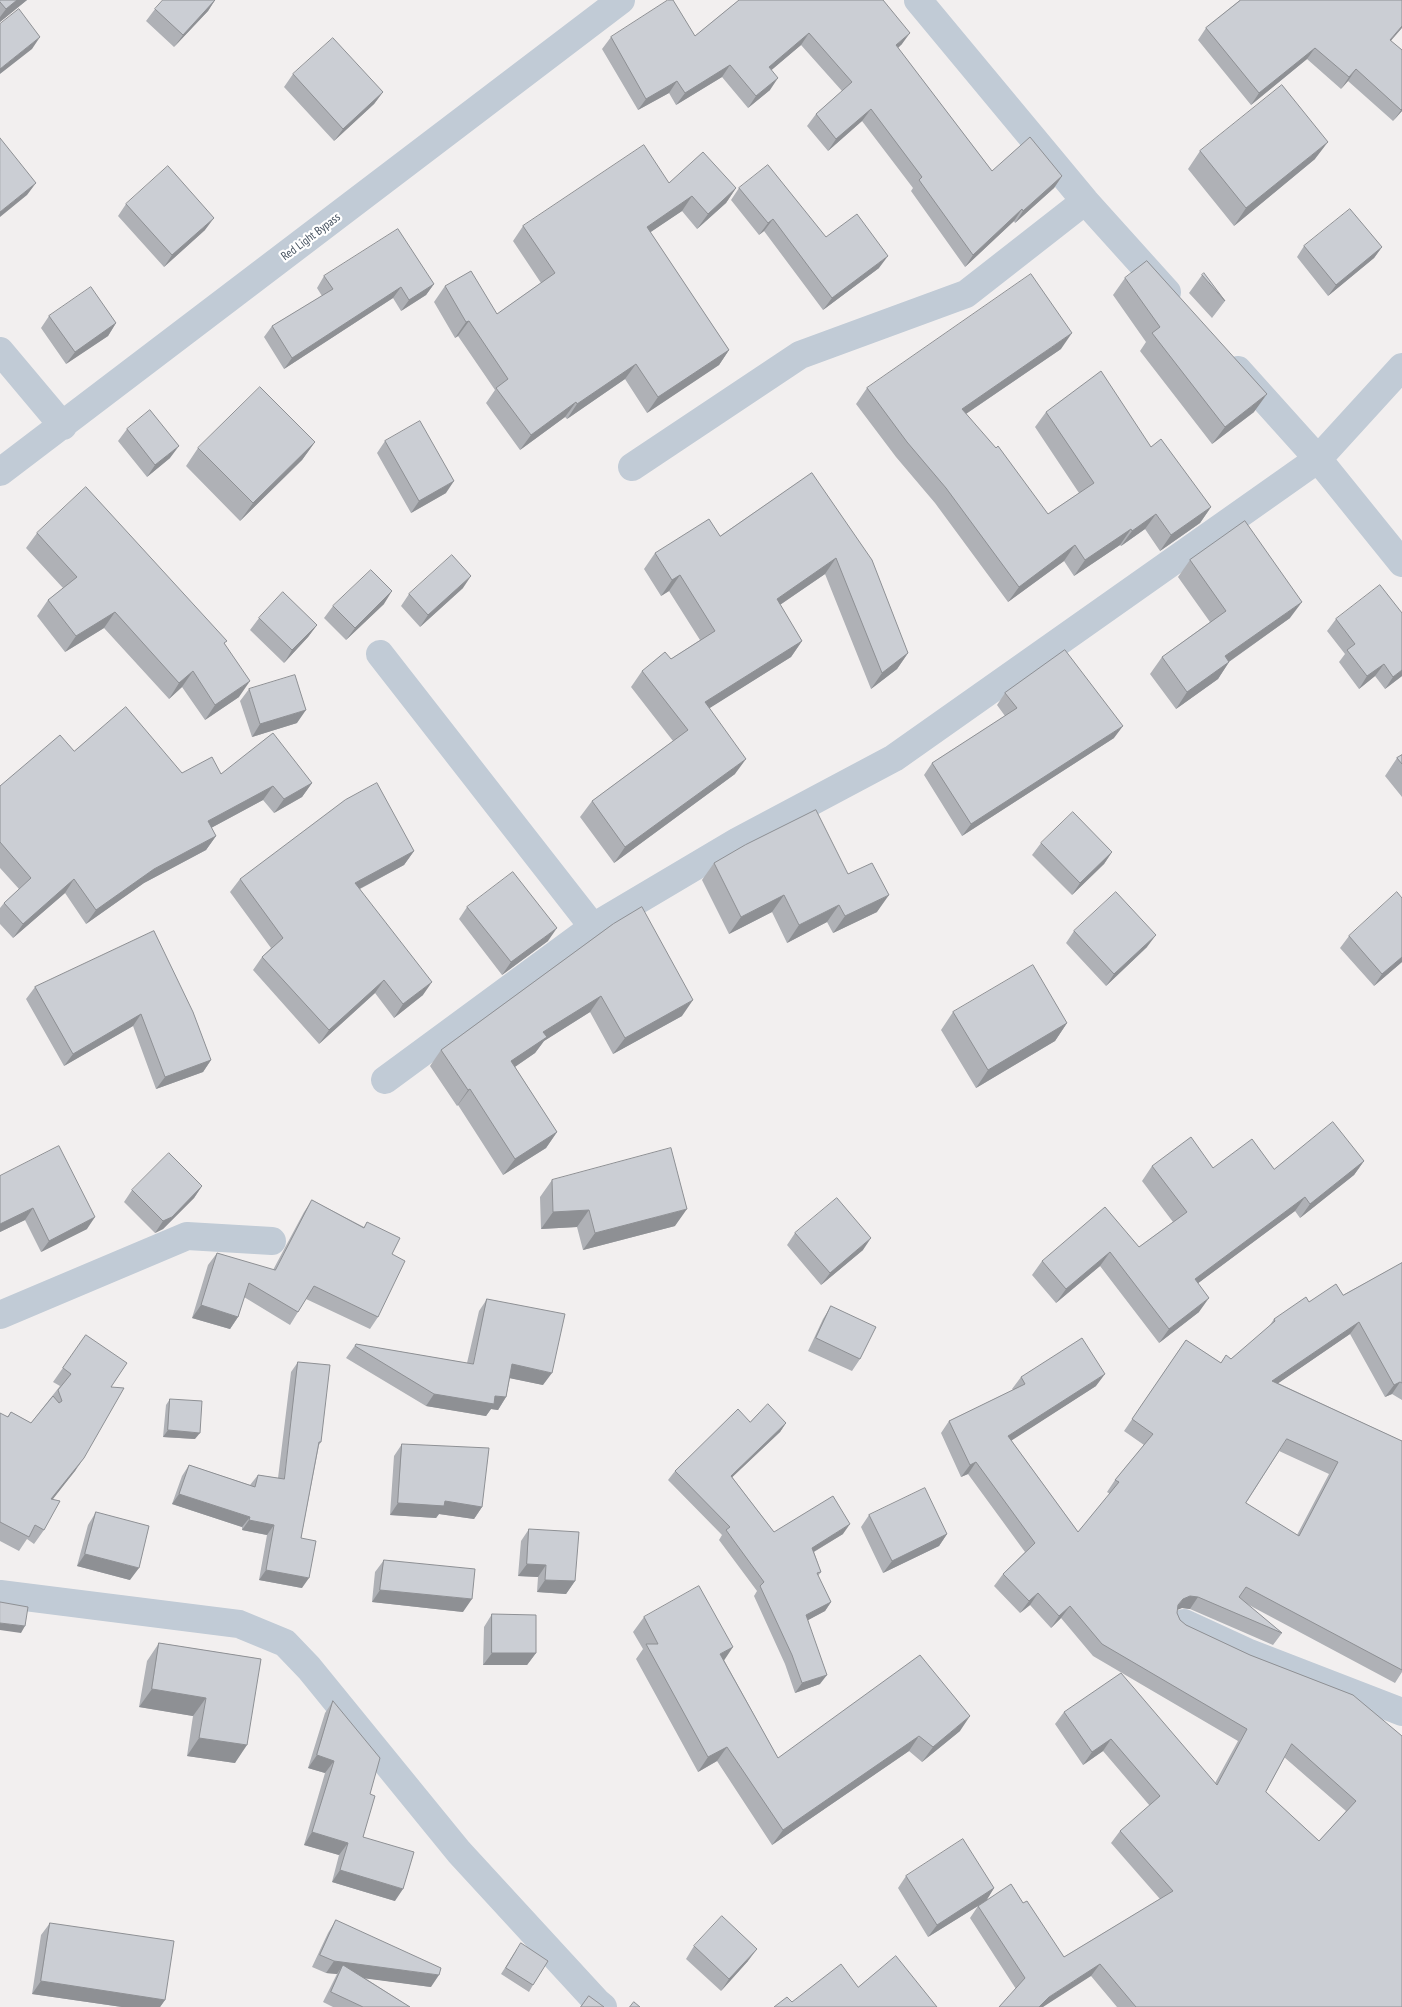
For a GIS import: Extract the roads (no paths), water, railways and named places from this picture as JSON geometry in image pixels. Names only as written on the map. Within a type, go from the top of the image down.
[{"type":"street","name":"Red Light Bypass","points":[[0,472],[622,0]]},
{"type":"street","points":[[918,0],[1084,201],[1185,311]]},
{"type":"street","points":[[632,467],[800,355],[966,294],[1084,201]]},
{"type":"street","points":[[0,351],[63,426]]},
{"type":"street","points":[[1225,355],[1318,458],[1402,563]]},
{"type":"street","points":[[384,1080],[593,927],[738,840],[894,758],[1318,458],[1402,367]]},
{"type":"street","points":[[380,654],[593,927]]},
{"type":"street","points":[[0,1315],[187,1236],[272,1241]]},
{"type":"street","points":[[0,1594],[239,1624],[285,1643],[309,1668],[459,1852],[603,2007]]},
{"type":"street","points":[[1184,1622],[1247,1652],[1402,1712]]}]
